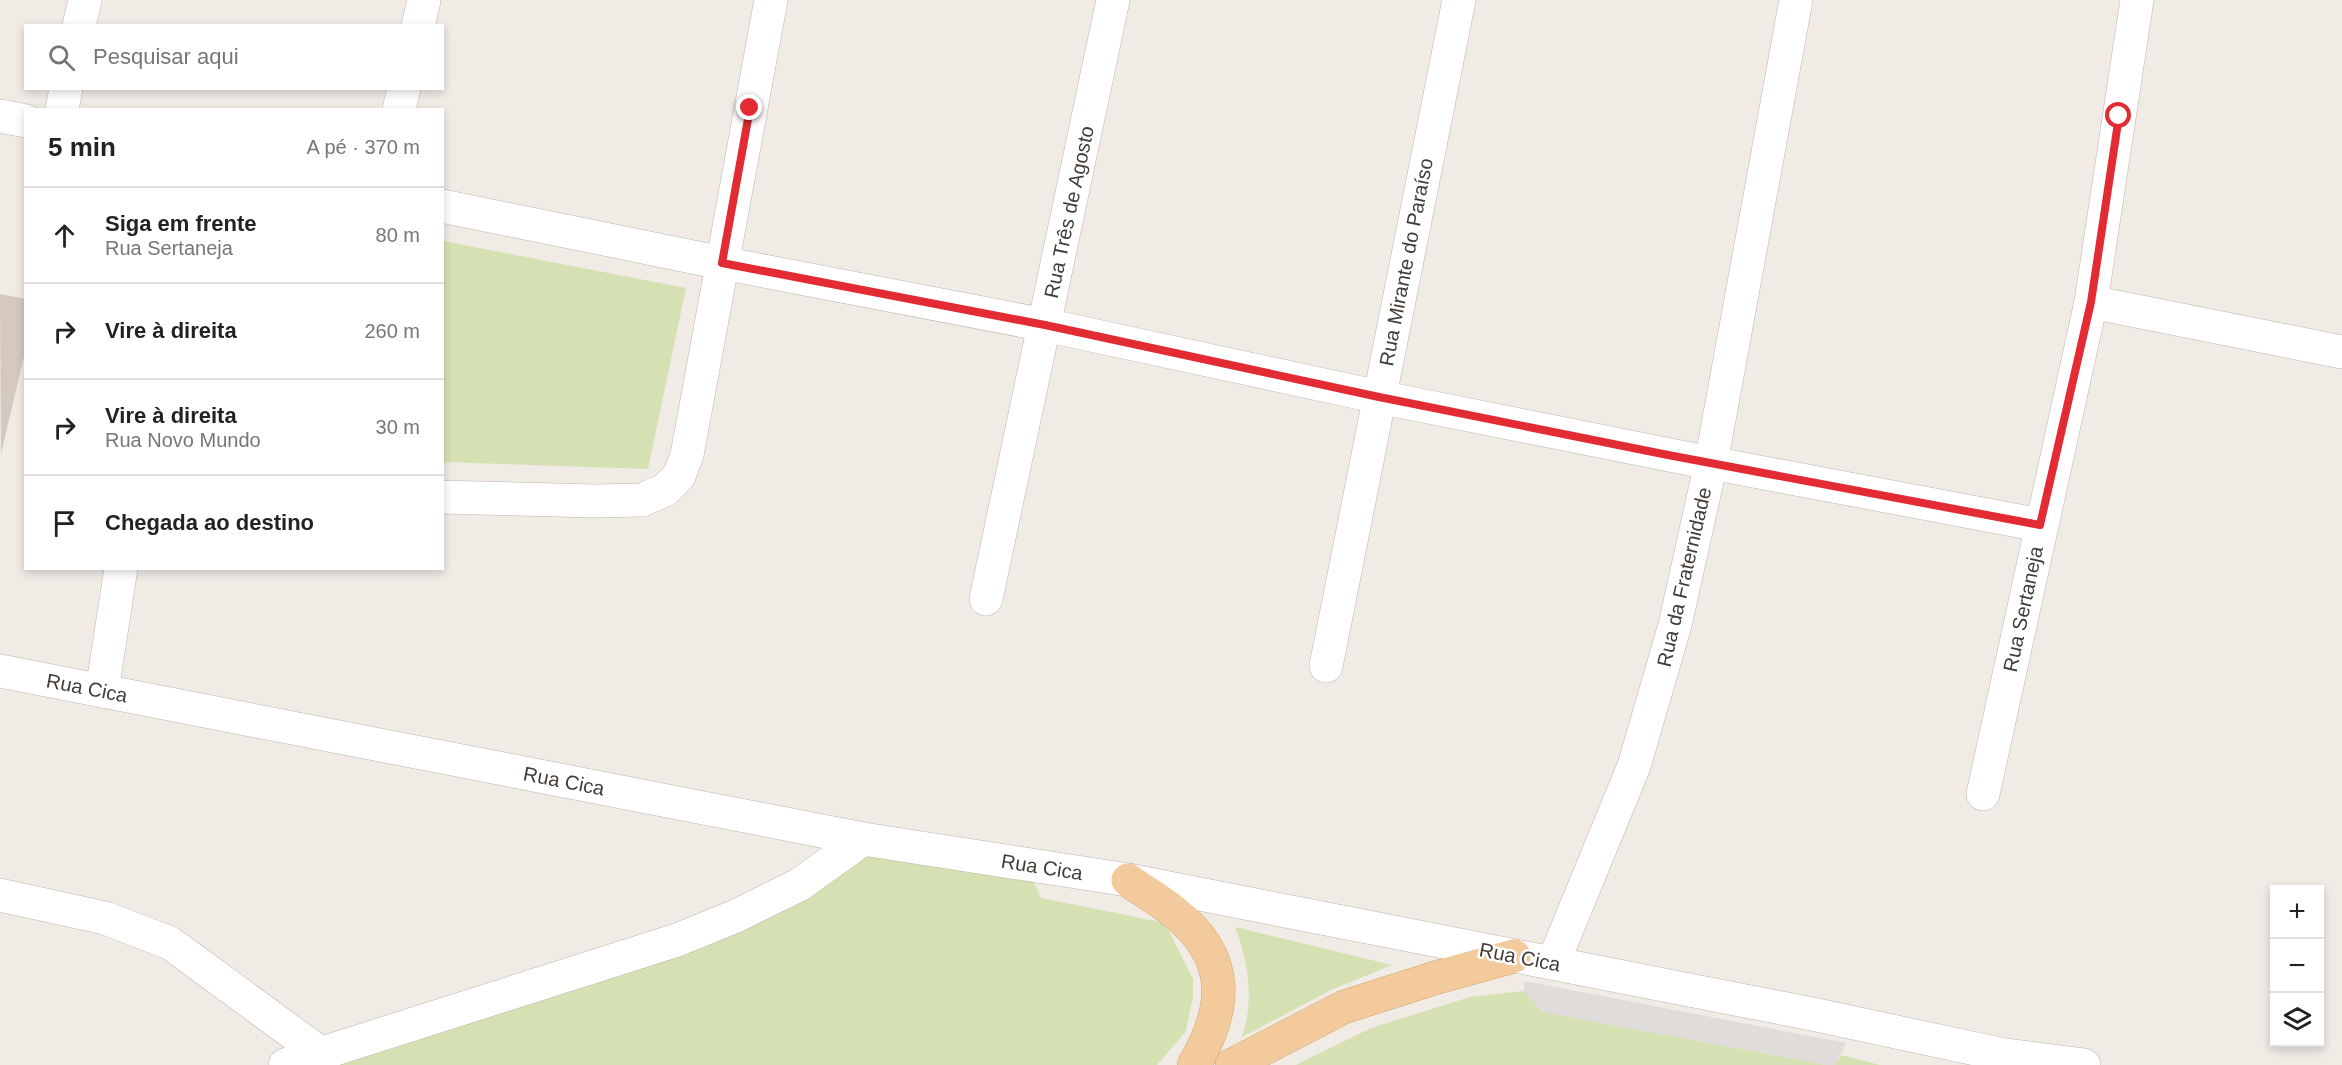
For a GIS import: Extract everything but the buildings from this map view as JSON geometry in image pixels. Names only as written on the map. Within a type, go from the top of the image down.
[{"type":"main road","points":[[1128,880],[1176,913],[1203,942],[1217,972],[1219,1003],[1209,1039],[1194,1065]]},
{"type":"main road","points":[[1232,1065],[1344,1007],[1514,956]]},
{"type":"street","points":[[79,24],[85,0]]},
{"type":"street","points":[[418,24],[424,0]]},
{"type":"street","points":[[444,496],[642,500],[665,490],[679,476],[687,455],[771,0]]},
{"type":"street","name":"Rua Três de Agosto","points":[[986,599],[1113,0]]},
{"type":"street","name":"Rua Mirante do Paraíso","points":[[1326,666],[1459,0]]},
{"type":"street","name":"Rua da Fraternidade","points":[[1553,963],[1634,766],[1675,625],[1711,463],[1796,0]]},
{"type":"street","name":"Rua Sertaneja","points":[[1983,794],[2040,525],[2091,302],[2137,0]]},
{"type":"street","points":[[62,108],[66,90]]},
{"type":"street","points":[[399,108],[404,90]]},
{"type":"street","points":[[0,116],[24,121]]},
{"type":"street","points":[[444,206],[1045,325],[1379,397],[2040,525]]},
{"type":"street","points":[[2091,302],[2342,352]]},
{"type":"street","points":[[102,691],[121,570]]},
{"type":"street","name":"Rua Cica","points":[[0,670],[862,839],[1128,880],[1817,1015],[1999,1054],[2084,1065]]},
{"type":"street","points":[[285,1065],[677,940],[736,916],[799,885],[862,839]]},
{"type":"street","points":[[0,895],[105,918],[170,943],[320,1053]]},
{"type":"green space","points":[[444,241],[686,288],[648,469],[444,462]]},
{"type":"green space","points":[[865,849],[1030,875],[1041,898],[1165,923],[1193,979],[1193,996],[1186,1031],[1157,1065],[324,1065]]},
{"type":"green space","points":[[1235,927],[1392,965],[1331,990],[1242,1037],[1249,996],[1247,968]]},
{"type":"green space","points":[[1524,991],[1543,1012],[1827,1065],[1296,1065],[1371,1028],[1470,997]]},
{"type":"green space","points":[[1841,1055],[1880,1065],[1835,1065]]},
{"type":"shaded area","points":[[1524,981],[1846,1043],[1835,1065],[1827,1065],[1542,1012],[1524,991]]},
{"type":"route","points":[[750,108],[722,263],[1045,325],[1379,397],[1668,455],[2040,525],[2091,302],[2119,116]]}]
